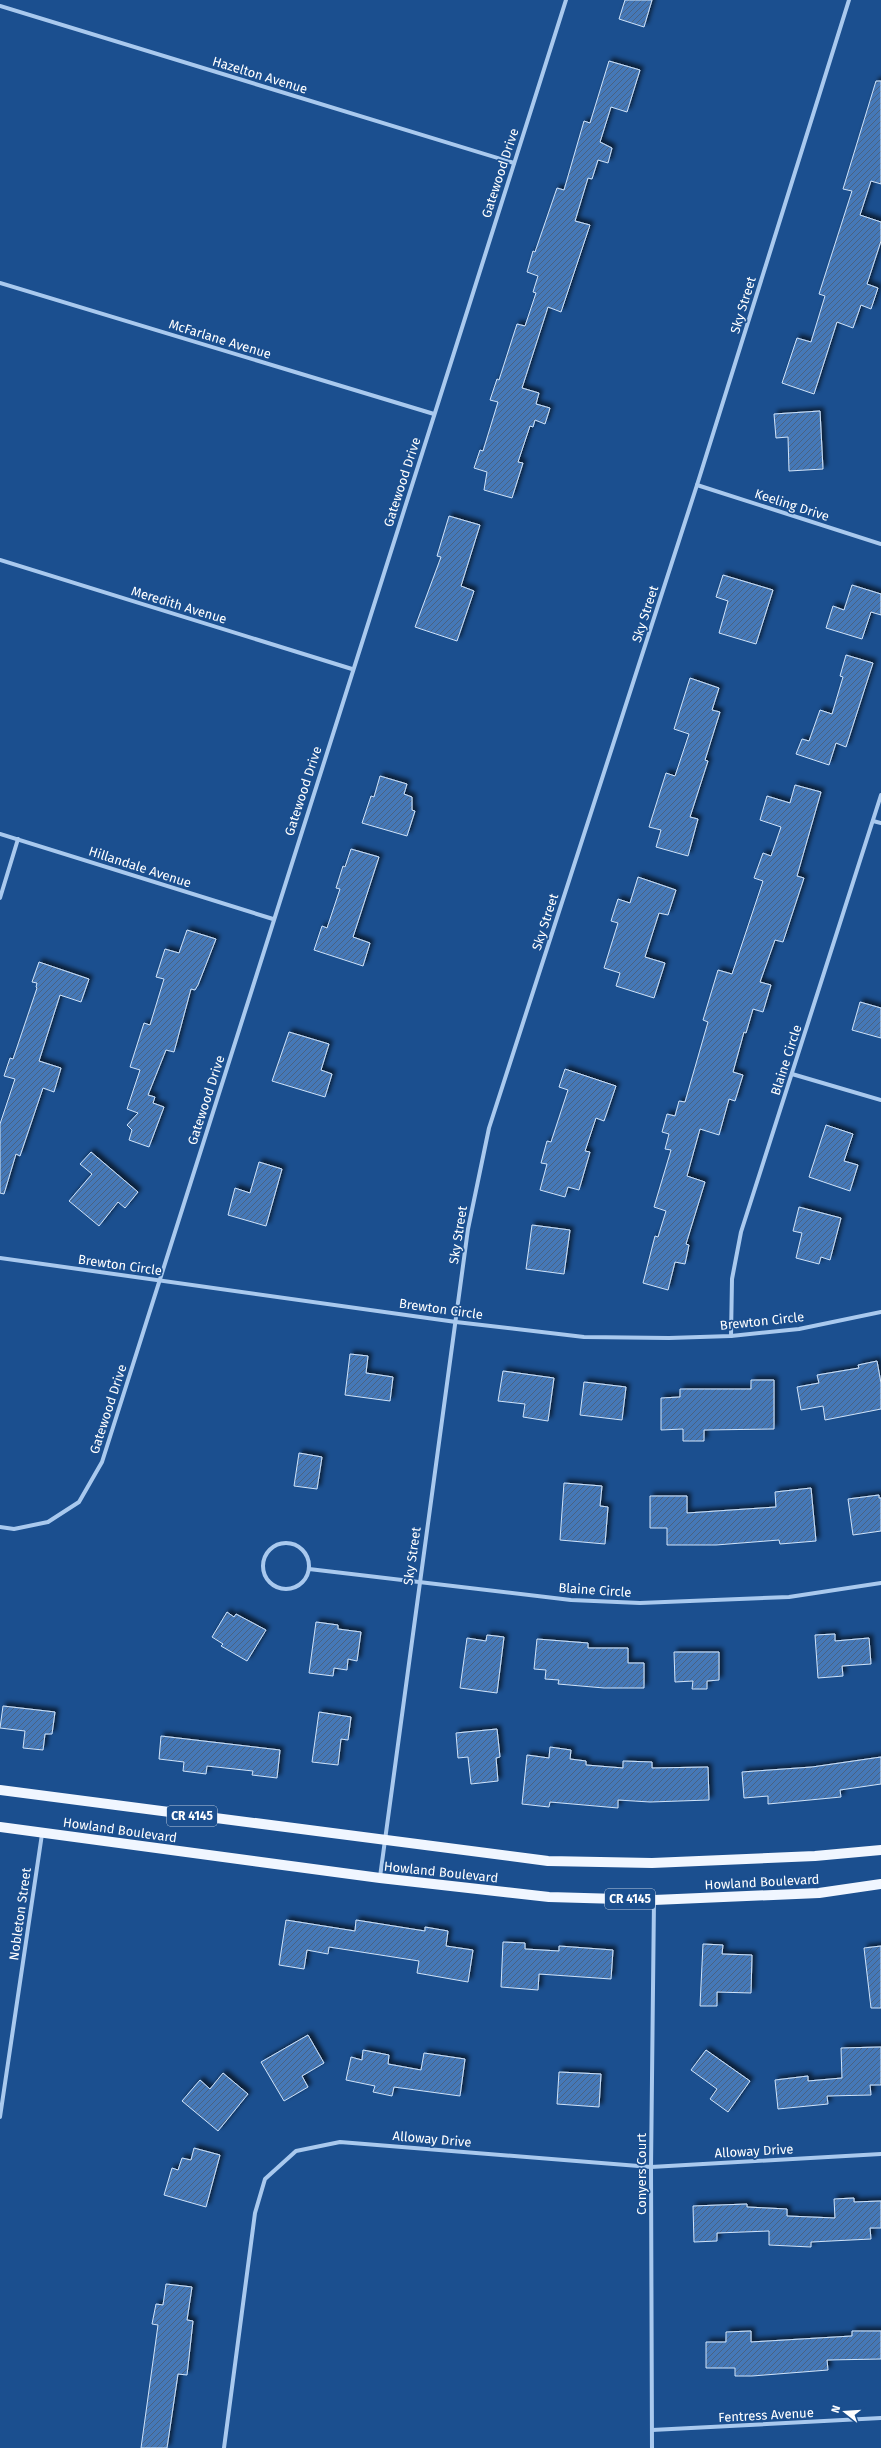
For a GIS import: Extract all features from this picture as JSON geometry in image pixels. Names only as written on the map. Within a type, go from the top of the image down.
[{"type":"main road","name":"Howland Boulevard","points":[[0,1790],[548,1861],[652,1863],[815,1856],[881,1850]]},
{"type":"main road","name":"Howland Boulevard","points":[[0,1828],[380,1878],[549,1897],[654,1900],[819,1893],[881,1884]]},
{"type":"street","name":"Gatewood Drive","points":[[0,1527],[14,1529],[48,1522],[79,1502],[102,1462],[352,669],[566,0]]},
{"type":"street","name":"Sky Street","points":[[380,1878],[419,1581],[468,1229],[489,1128],[697,485],[849,0]]},
{"type":"street","name":"Hazelton Avenue","points":[[0,6],[514,163]]},
{"type":"street","name":"McFarlane Avenue","points":[[0,283],[434,414]]},
{"type":"street","name":"Keeling Drive","points":[[697,485],[881,544]]},
{"type":"street","name":"Meredith Avenue","points":[[0,560],[352,669]]},
{"type":"street","name":"Blaine Circle","points":[[731,1336],[732,1279],[741,1232],[881,795]]},
{"type":"street","points":[[873,821],[881,823]]},
{"type":"street","name":"Hillandale Avenue","points":[[0,834],[273,920]]},
{"type":"street","points":[[0,898],[18,839]]},
{"type":"street","points":[[792,1074],[881,1100]]},
{"type":"street","name":"Brewton Circle","points":[[0,1258],[456,1322],[584,1337],[669,1338],[731,1336],[799,1329],[881,1312]]},
{"type":"street","points":[[288,1543],[296,1545],[304,1551],[309,1569],[306,1577],[300,1584],[292,1589],[283,1590],[274,1587],[268,1581],[263,1573],[262,1564],[265,1555],[271,1548],[279,1544],[288,1543]]},
{"type":"street","name":"Blaine Circle","points":[[309,1569],[571,1600],[640,1603],[789,1597],[881,1582]]},
{"type":"street","name":"Nobleton Street","points":[[0,2117],[42,1833]]},
{"type":"street","name":"Conyers Court","points":[[652,2448],[651,2166],[654,1900]]},
{"type":"street","name":"Alloway Drive","points":[[224,2448],[255,2213],[265,2179],[296,2151],[340,2142],[651,2166],[881,2154]]},
{"type":"street","name":"Fentress Avenue","points":[[652,2430],[881,2418]]},
{"type":"building","points":[[625,0],[652,0],[644,27],[619,19]]},
{"type":"building","points":[[609,61],[640,70],[627,112],[611,107],[600,142],[612,148],[608,163],[598,160],[592,179],[588,178],[575,221],[590,225],[561,312],[548,307],[522,388],[539,393],[536,404],[550,408],[545,424],[535,420],[533,427],[530,426],[518,462],[523,463],[512,498],[484,490],[487,472],[474,468],[480,450],[483,451],[498,402],[490,400],[497,379],[499,380],[517,324],[525,326],[536,293],[533,292],[538,276],[527,272],[533,251],[535,252],[557,188],[564,190],[584,121],[590,123]]},
{"type":"building","points":[[876,81],[881,81],[881,184],[871,181],[860,215],[881,222],[881,241],[867,284],[878,288],[871,309],[861,305],[853,328],[837,322],[814,394],[782,383],[797,338],[811,342],[825,296],[819,294],[852,191],[843,189]]},
{"type":"building","points":[[820,411],[823,469],[789,471],[788,437],[776,438],[774,414]]},
{"type":"building","points":[[449,516],[480,525],[461,586],[474,591],[457,641],[415,627],[441,557],[437,556]]},
{"type":"building","points":[[723,575],[773,590],[756,644],[719,633],[728,601],[716,597]]},
{"type":"building","points":[[852,585],[881,594],[881,615],[871,612],[862,639],[826,628],[833,606],[844,610]]},
{"type":"building","points":[[846,655],[873,663],[846,747],[836,743],[829,765],[796,754],[802,739],[809,741],[820,710],[832,714],[843,677],[840,676]]},
{"type":"building","points":[[690,678],[719,688],[712,710],[720,712],[705,760],[708,761],[690,817],[698,819],[688,856],[656,847],[661,830],[649,827],[666,773],[675,776],[689,734],[674,729]]},
{"type":"building","points":[[380,776],[407,784],[404,794],[412,797],[412,810],[415,811],[407,836],[362,823],[371,796],[374,797]]},
{"type":"building","points":[[795,785],[821,792],[797,876],[804,878],[783,942],[775,940],[760,982],[771,985],[763,1012],[753,1009],[746,1033],[744,1032],[733,1072],[743,1075],[735,1101],[729,1099],[719,1135],[700,1129],[687,1176],[705,1182],[686,1244],[689,1245],[685,1264],[675,1262],[668,1290],[643,1283],[655,1236],[658,1237],[666,1211],[654,1207],[671,1150],[665,1149],[669,1134],[662,1132],[667,1114],[675,1116],[679,1101],[685,1102],[708,1022],[703,1020],[718,970],[732,974],[763,881],[754,878],[763,853],[771,856],[781,827],[760,820],[767,796],[790,803]]},
{"type":"building","points":[[351,849],[379,857],[353,937],[370,943],[363,966],[314,950],[322,926],[327,928],[340,889],[336,888],[343,866],[345,867]]},
{"type":"building","points":[[638,877],[676,890],[668,915],[659,913],[645,957],[665,963],[654,998],[616,986],[620,973],[604,968],[618,923],[611,921],[618,899],[630,903]]},
{"type":"building","points":[[187,930],[216,939],[198,985],[195,990],[191,989],[174,1052],[166,1050],[148,1095],[155,1097],[153,1103],[164,1107],[149,1147],[129,1140],[132,1130],[127,1125],[138,1113],[127,1109],[140,1070],[130,1067],[144,1023],[150,1025],[164,979],[156,977],[165,949],[179,953]]},
{"type":"building","points":[[39,962],[89,979],[81,1002],[60,995],[39,1061],[61,1068],[54,1092],[43,1088],[20,1156],[16,1154],[4,1194],[0,1193],[0,1124],[15,1079],[4,1076],[10,1058],[13,1059],[37,988],[37,983],[32,982]]},
{"type":"building","points":[[860,1002],[881,1008],[881,1038],[852,1030]]},
{"type":"building","points":[[289,1032],[329,1044],[321,1070],[332,1074],[325,1097],[272,1081]]},
{"type":"building","points":[[565,1069],[616,1086],[604,1121],[596,1118],[585,1151],[590,1152],[579,1190],[568,1187],[565,1197],[540,1190],[547,1164],[541,1163],[547,1141],[551,1142],[568,1090],[559,1087]]},
{"type":"building","points":[[826,1125],[853,1134],[844,1161],[858,1165],[850,1191],[809,1177]]},
{"type":"building","points":[[91,1152],[138,1192],[125,1208],[118,1202],[99,1226],[69,1201],[92,1174],[80,1164]]},
{"type":"building","points":[[259,1162],[282,1169],[266,1226],[228,1215],[235,1188],[250,1193]]},
{"type":"building","points":[[799,1207],[841,1218],[830,1260],[821,1257],[819,1264],[796,1258],[802,1233],[793,1231]]},
{"type":"building","points":[[532,1225],[570,1230],[564,1274],[526,1269]]},
{"type":"building","points":[[350,1354],[368,1356],[366,1373],[393,1377],[390,1401],[345,1395]]},
{"type":"building","points":[[877,1361],[881,1383],[881,1409],[825,1420],[823,1406],[801,1410],[797,1387],[819,1383],[817,1375],[859,1368],[858,1365]]},
{"type":"building","points":[[503,1371],[554,1378],[548,1421],[523,1417],[525,1404],[498,1401]]},
{"type":"building","points":[[751,1380],[774,1380],[774,1429],[704,1430],[704,1441],[683,1441],[683,1429],[661,1430],[661,1398],[680,1397],[680,1389],[751,1389]]},
{"type":"building","points":[[584,1382],[626,1387],[622,1420],[580,1415]]},
{"type":"building","points":[[299,1453],[322,1457],[317,1489],[294,1486]]},
{"type":"building","points":[[564,1483],[602,1486],[600,1506],[608,1507],[605,1544],[560,1540]]},
{"type":"building","points":[[811,1488],[816,1541],[780,1544],[779,1540],[716,1545],[667,1545],[667,1528],[650,1528],[650,1496],[687,1496],[687,1513],[776,1507],[775,1492]]},
{"type":"building","points":[[879,1495],[879,1498],[881,1498],[881,1531],[853,1535],[848,1499]]},
{"type":"building","points":[[227,1612],[234,1617],[236,1614],[266,1630],[247,1661],[221,1646],[223,1644],[212,1637]]},
{"type":"building","points":[[316,1622],[338,1625],[338,1629],[361,1632],[357,1661],[348,1659],[347,1670],[334,1668],[333,1676],[309,1673]]},
{"type":"building","points":[[835,1634],[835,1641],[869,1638],[871,1664],[842,1666],[843,1676],[818,1678],[815,1635]]},
{"type":"building","points":[[487,1635],[504,1637],[497,1693],[460,1688],[467,1638],[486,1641]]},
{"type":"building","points":[[537,1639],[588,1643],[588,1648],[628,1648],[628,1663],[644,1663],[644,1688],[604,1688],[558,1684],[559,1680],[545,1679],[546,1670],[534,1669]]},
{"type":"building","points":[[674,1652],[719,1652],[719,1680],[707,1681],[707,1689],[692,1689],[693,1681],[675,1682]]},
{"type":"building","points":[[3,1706],[55,1712],[52,1734],[45,1734],[43,1750],[23,1748],[25,1731],[0,1728]]},
{"type":"building","points":[[319,1712],[351,1717],[348,1740],[341,1739],[338,1765],[312,1762]]},
{"type":"building","points":[[497,1729],[500,1757],[496,1758],[498,1781],[471,1784],[468,1757],[458,1758],[456,1733]]},
{"type":"building","points":[[161,1736],[280,1750],[277,1778],[252,1775],[253,1771],[207,1766],[206,1774],[183,1771],[184,1762],[159,1759]]},
{"type":"building","points":[[550,1747],[571,1750],[570,1759],[586,1761],[586,1765],[623,1768],[623,1761],[652,1762],[652,1768],[708,1767],[709,1800],[650,1802],[618,1800],[618,1808],[550,1802],[549,1807],[522,1804],[527,1755],[549,1758]]},
{"type":"building","points":[[881,1757],[881,1784],[840,1790],[841,1797],[768,1804],[768,1796],[744,1798],[742,1772],[812,1767]]},
{"type":"building","points":[[286,1920],[355,1931],[356,1920],[425,1931],[425,1927],[448,1931],[446,1946],[473,1950],[468,1982],[417,1973],[419,1961],[329,1947],[328,1954],[307,1950],[304,1969],[279,1965]]},
{"type":"building","points":[[503,1942],[525,1943],[525,1949],[559,1951],[559,1946],[613,1950],[611,1979],[539,1974],[538,1990],[501,1987]]},
{"type":"building","points":[[703,1944],[723,1945],[722,1954],[752,1955],[751,1993],[717,1992],[717,2006],[700,2006]]},
{"type":"building","points":[[881,1946],[881,2008],[871,2008],[864,1948]]},
{"type":"building","points":[[308,2035],[324,2063],[302,2076],[308,2087],[284,2101],[261,2062]]},
{"type":"building","points":[[881,2047],[881,2085],[870,2085],[871,2095],[827,2096],[828,2104],[778,2109],[775,2080],[808,2076],[808,2081],[842,2078],[841,2048]]},
{"type":"building","points":[[363,2050],[389,2055],[388,2064],[421,2070],[424,2053],[465,2059],[460,2096],[394,2087],[392,2096],[373,2092],[375,2086],[346,2080],[351,2057],[362,2060]]},
{"type":"building","points":[[706,2050],[750,2081],[728,2112],[710,2099],[717,2089],[691,2070]]},
{"type":"building","points":[[559,2072],[601,2074],[599,2107],[557,2104]]},
{"type":"building","points":[[223,2073],[248,2094],[218,2131],[182,2101],[200,2080],[210,2089]]},
{"type":"building","points":[[194,2148],[220,2155],[206,2207],[164,2195],[172,2168],[178,2170],[182,2158],[191,2160]]},
{"type":"building","points":[[854,2198],[854,2202],[881,2201],[881,2228],[870,2228],[871,2239],[811,2242],[811,2247],[769,2245],[769,2231],[717,2233],[717,2241],[694,2242],[693,2206],[747,2204],[747,2207],[787,2209],[787,2216],[835,2218],[834,2199]]},
{"type":"building","points":[[166,2284],[192,2287],[187,2320],[193,2321],[187,2375],[178,2374],[167,2448],[141,2448],[158,2325],[152,2324],[156,2304],[163,2305]]},
{"type":"building","points":[[751,2331],[751,2342],[852,2336],[852,2331],[881,2331],[881,2359],[827,2360],[828,2370],[752,2376],[735,2376],[735,2368],[706,2368],[706,2342],[726,2342],[726,2332]]}]
